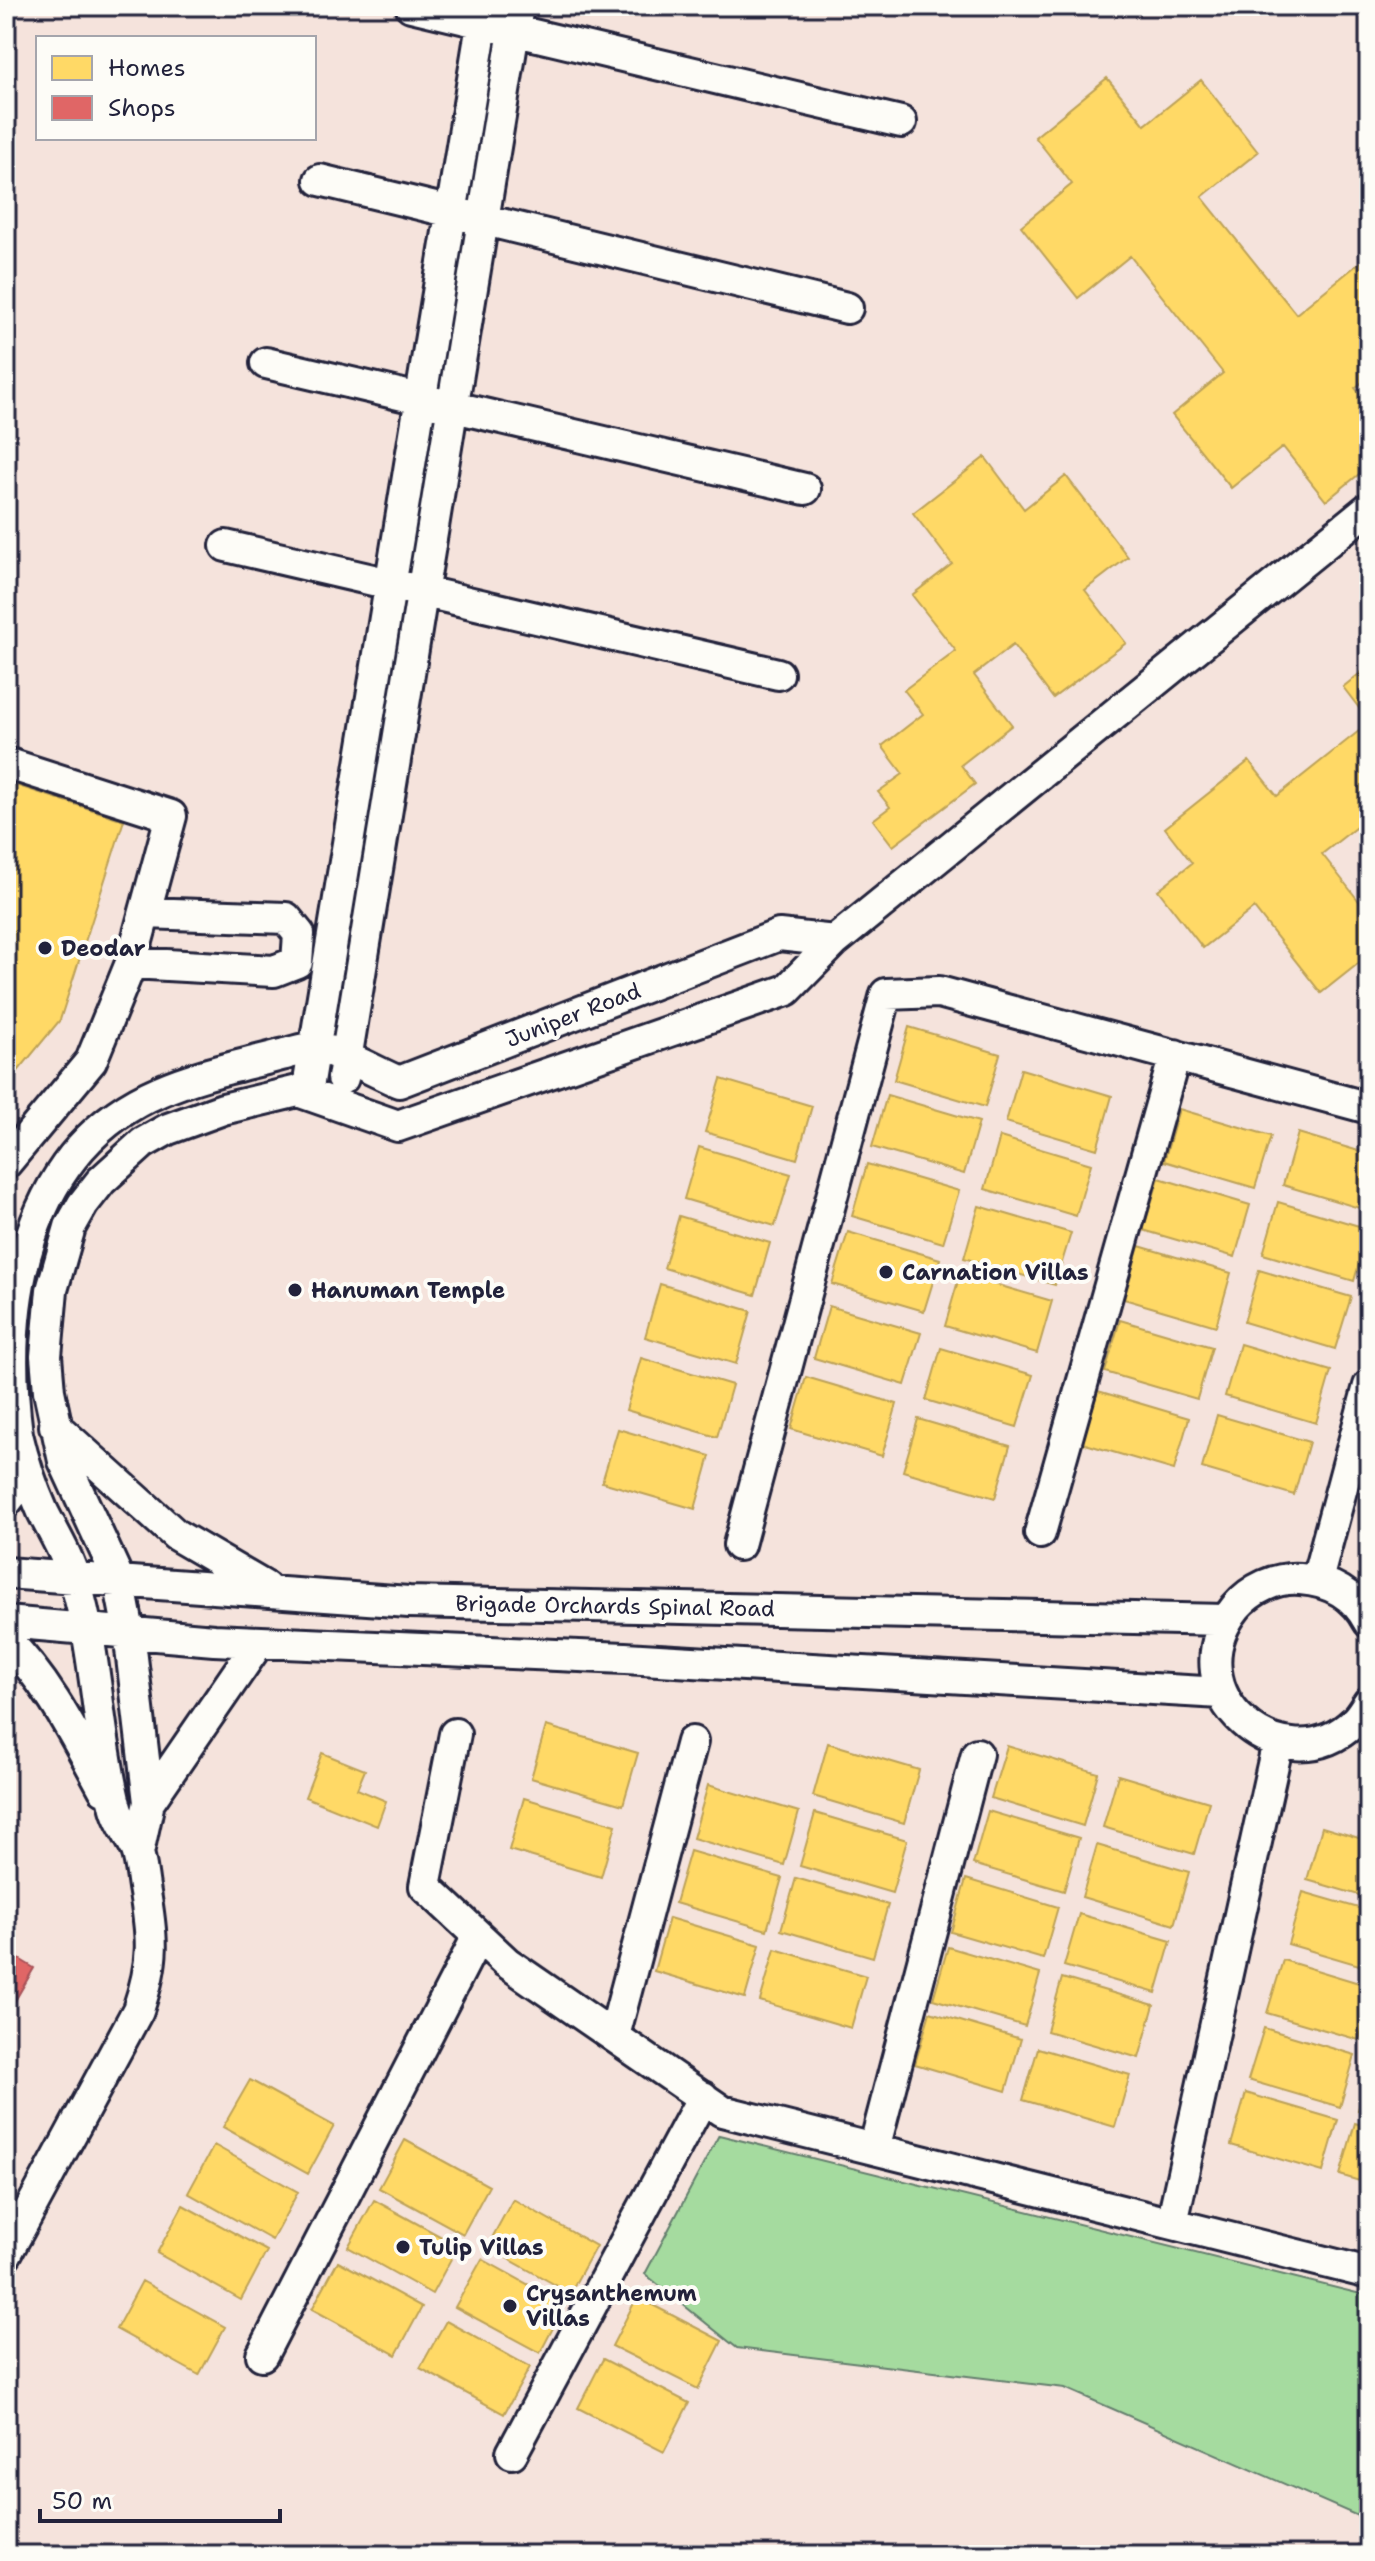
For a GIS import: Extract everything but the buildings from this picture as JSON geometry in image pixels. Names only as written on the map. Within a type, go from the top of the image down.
[{"type":"street","points":[[411,6],[516,18],[901,122]]},
{"type":"street","points":[[307,1094],[483,14]]},
{"type":"street","points":[[338,1105],[516,18]]},
{"type":"street","points":[[320,180],[847,308]]},
{"type":"street","points":[[266,363],[805,489]]},
{"type":"street","points":[[138,1853],[149,1802],[129,1632],[119,1580],[64,1461],[55,1426],[46,1356],[52,1290],[70,1227],[83,1204],[121,1161],[168,1129],[223,1109],[298,1091],[398,1126],[787,990],[835,941],[1369,508]]},
{"type":"street","points":[[226,546],[778,674]]},
{"type":"street","points":[[6,763],[171,816],[131,963],[91,1061],[6,1163]]},
{"type":"street","points":[[131,963],[274,971],[297,962],[299,934],[286,918],[145,913]]},
{"type":"street","name":"Juniper Road","points":[[316,1047],[399,1082],[779,935],[835,941]]},
{"type":"street","points":[[739,1545],[886,994],[939,992],[1369,1108]]},
{"type":"street","points":[[115,1808],[75,1579],[28,1473],[17,1435],[11,1396],[9,1320],[22,1247],[35,1211],[51,1182],[96,1132],[122,1111],[181,1081],[316,1047]]},
{"type":"street","points":[[1040,1533],[1175,1055]]},
{"type":"street","points":[[1317,1580],[1369,1386]]},
{"type":"street","points":[[55,1426],[176,1535],[271,1591]]},
{"type":"street","points":[[6,1502],[28,1473]]},
{"type":"street","name":"Brigade Orchards Spinal Road","points":[[6,1573],[409,1602],[1226,1620]]},
{"type":"street","points":[[1369,1622],[1363,1610],[1343,1591],[1317,1580],[1290,1578],[1265,1585],[1242,1599],[1226,1620],[1217,1643],[1215,1669],[1221,1693],[1235,1715],[1254,1732],[1278,1742],[1305,1744],[1332,1737],[1354,1722],[1369,1702]]},
{"type":"street","points":[[6,1622],[259,1642],[641,1659],[1221,1693]]},
{"type":"street","points":[[6,1640],[38,1675],[138,1853],[153,1936],[149,1978],[138,2010],[6,2254]]},
{"type":"street","points":[[149,1802],[259,1642]]},
{"type":"street","points":[[455,1734],[425,1886],[506,1962],[722,2111],[1369,2273]]},
{"type":"street","points":[[614,2036],[692,1742]]},
{"type":"street","points":[[1172,2223],[1278,1742]]},
{"type":"street","points":[[874,2149],[977,1754]]},
{"type":"street","points":[[262,2355],[478,1936]]},
{"type":"street","points":[[512,2453],[703,2097]]},
{"type":"green space","points":[[719,2135],[1369,2296],[1369,2521],[1065,2388],[737,2348],[645,2274]]},
{"type":"place","name":"Deodar","points":[[45,948]]},
{"type":"place","name":"Carnation Villas","points":[[886,1272]]},
{"type":"place","name":"Hanuman Temple","points":[[295,1290]]},
{"type":"place","name":"Tulip Villas","points":[[403,2247]]},
{"type":"place","name":"Crysanthemum Villas","points":[[510,2306]]}]
